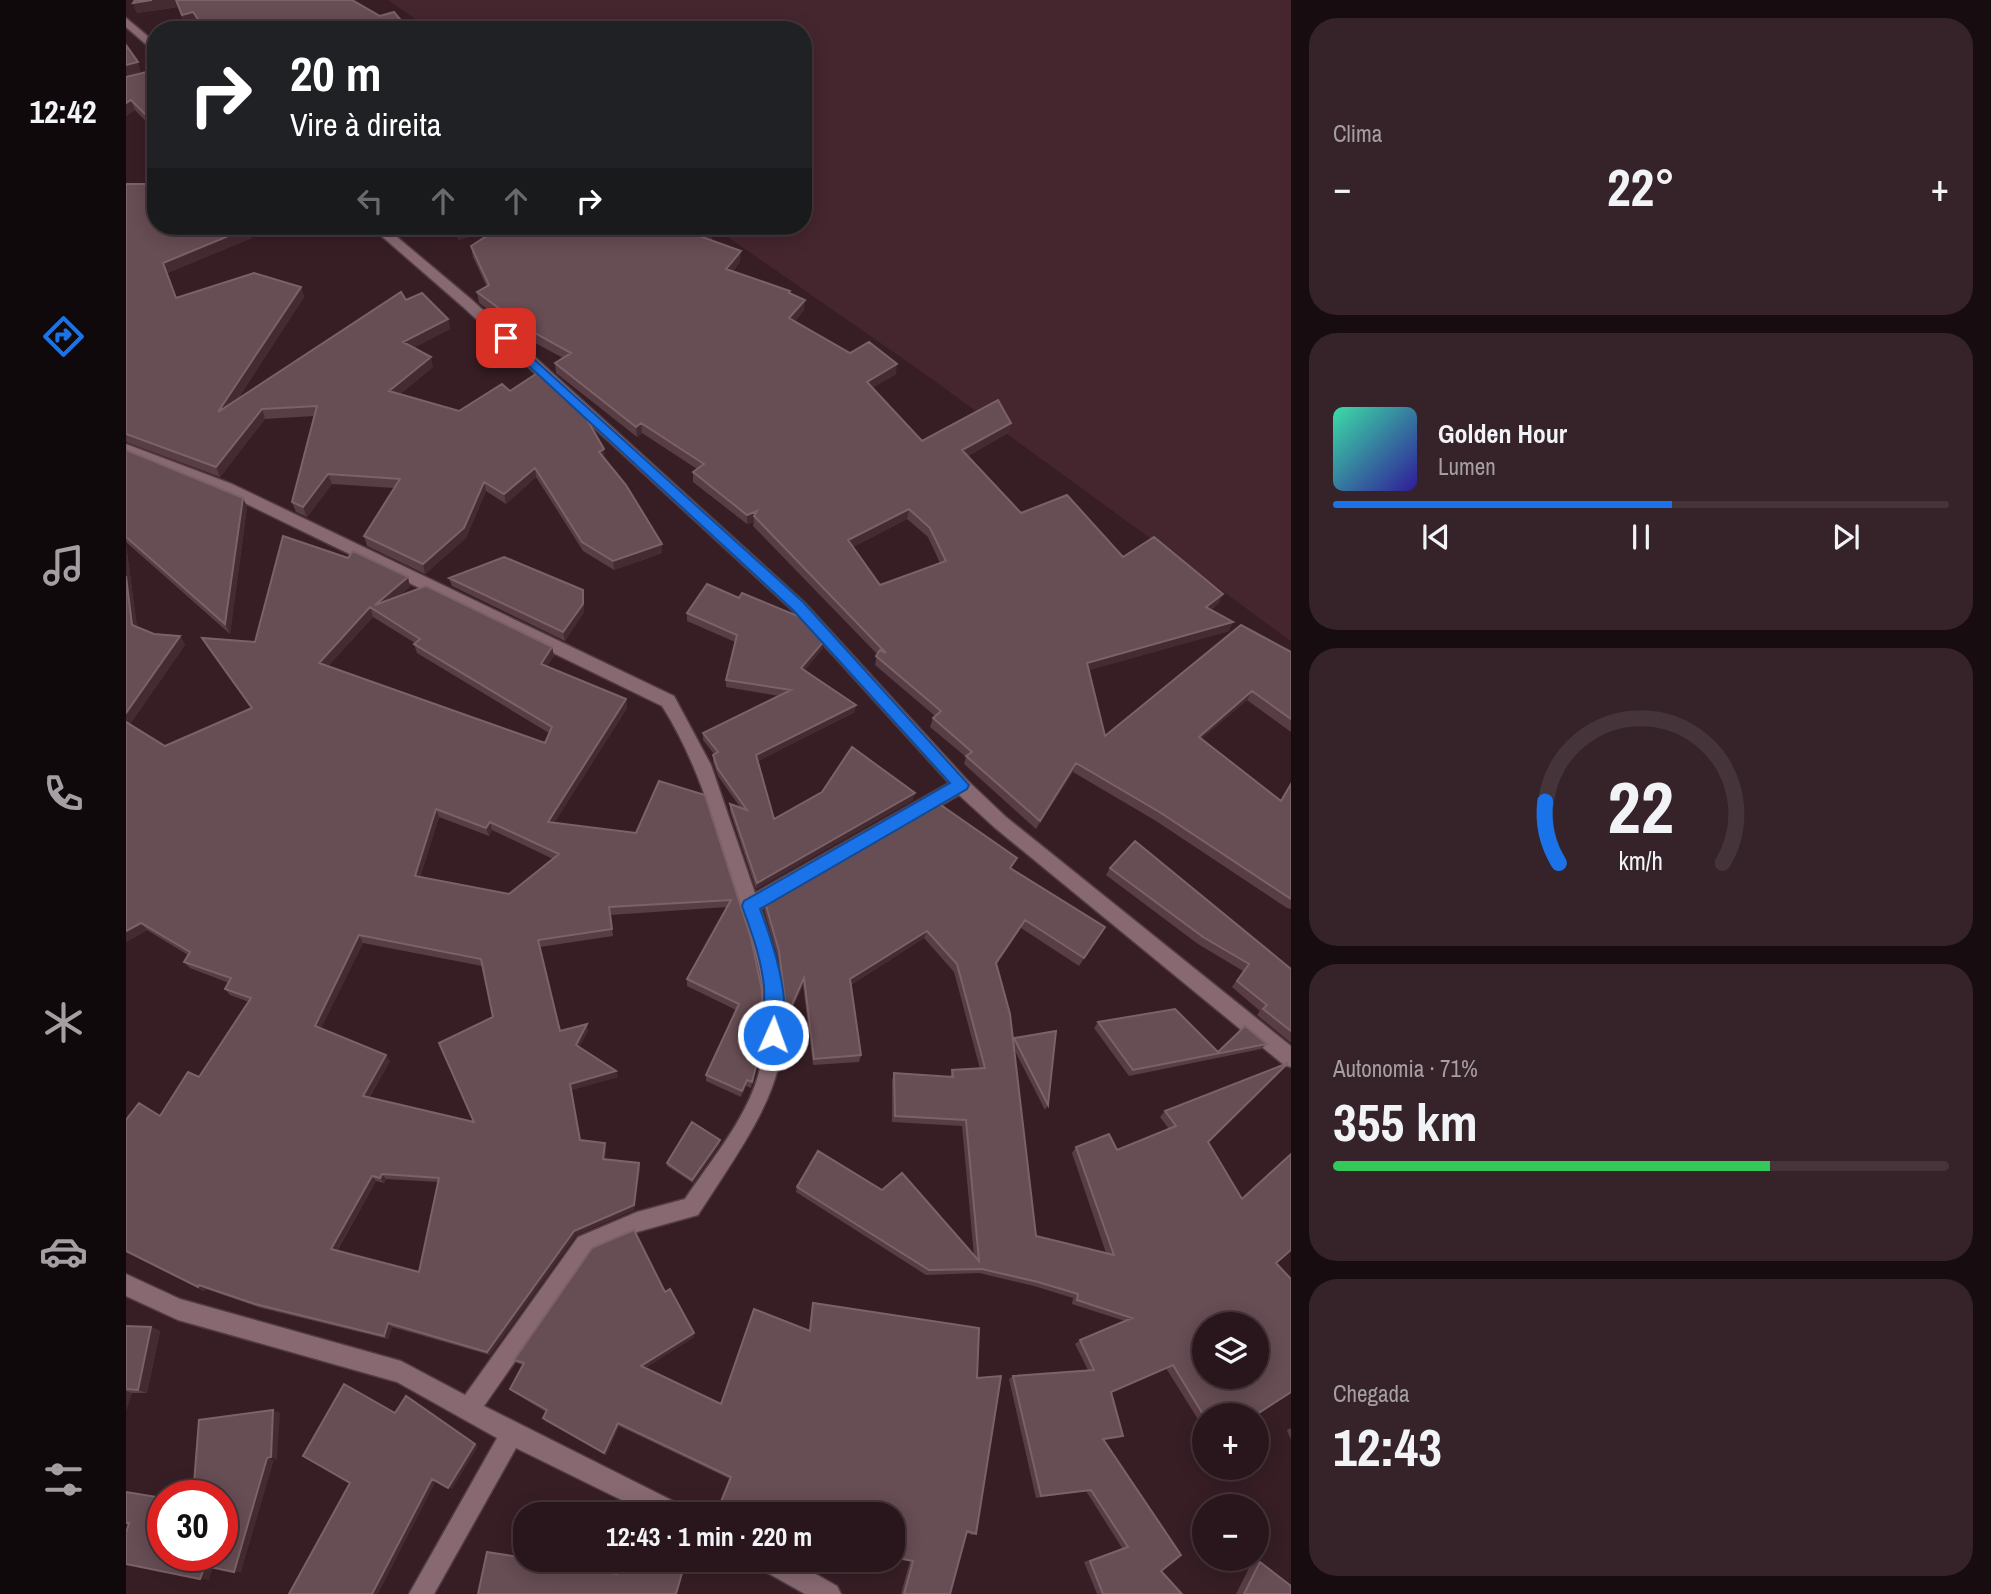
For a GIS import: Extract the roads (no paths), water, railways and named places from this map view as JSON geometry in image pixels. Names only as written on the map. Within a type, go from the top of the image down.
[{"type":"street","points":[[126,21],[147,41]]},
{"type":"street","points":[[126,83],[147,77]]},
{"type":"street","points":[[387,235],[498,330],[788,596],[961,785],[1000,822],[1291,1058]]},
{"type":"street","points":[[126,449],[227,488],[668,701],[699,761],[764,942],[776,1014],[768,1077],[744,1124],[691,1208],[637,1222],[585,1244],[469,1408]]},
{"type":"street","points":[[750,906],[961,785]]},
{"type":"street","points":[[126,1285],[178,1309],[401,1372],[512,1434],[651,1502]]},
{"type":"street","points":[[421,1594],[512,1434]]},
{"type":"street","points":[[789,1572],[829,1594]]}]
